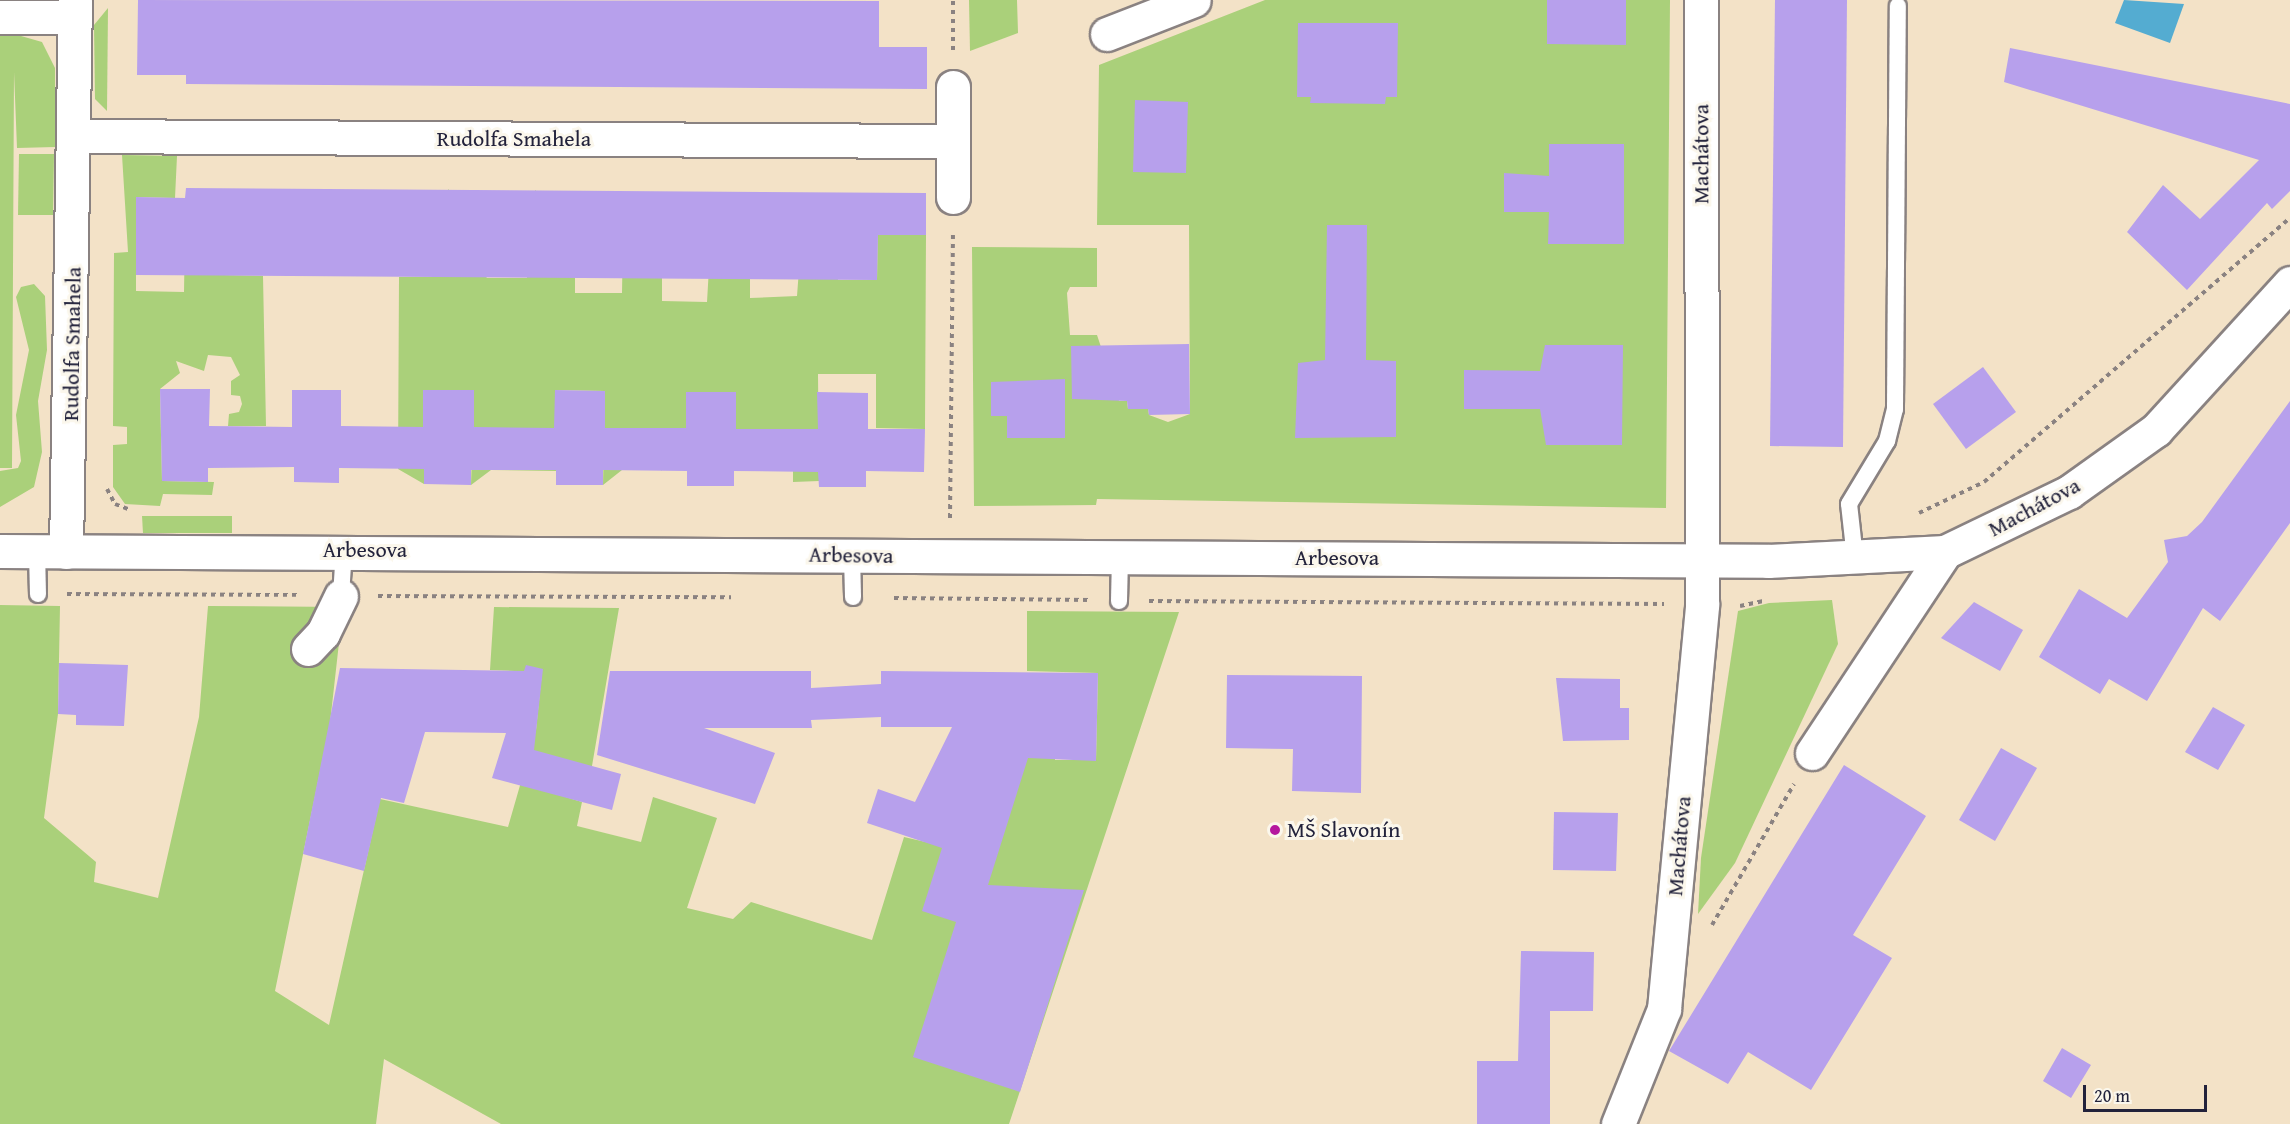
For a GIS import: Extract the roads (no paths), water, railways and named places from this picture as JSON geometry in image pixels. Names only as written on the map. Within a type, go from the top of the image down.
[{"type":"street","points":[[1107,34],[1194,0]]},
{"type":"street","name":"Machátova","points":[[1618,1124],[1664,1009],[1702,605],[1701,0]]},
{"type":"street","name":"Rudolfa Smahela","points":[[0,17],[75,9],[75,136],[51,551]]},
{"type":"street","points":[[953,87],[953,197]]},
{"type":"street","name":"Rudolfa Smahela","points":[[75,136],[953,141]]},
{"type":"street","name":"Machátova","points":[[1702,560],[1855,558],[1945,552],[2069,492],[2156,430],[2290,283]]},
{"type":"street","name":"Arbesova","points":[[0,551],[344,550],[1120,558],[1702,560]]},
{"type":"street","points":[[1812,753],[1945,552]]},
{"type":"street","points":[[308,649],[323,633],[342,596]]},
{"type":"lane","points":[[1855,558],[1848,504],[1887,441],[1895,409],[1898,6]]},
{"type":"lane","points":[[342,596],[344,550]]},
{"type":"lane","points":[[38,594],[51,551]]},
{"type":"lane","points":[[852,555],[853,597]]},
{"type":"lane","points":[[1119,601],[1120,558]]},
{"type":"water","points":[[2124,0],[2184,4],[2170,43],[2115,23]]},
{"type":"place","name":"MŠ Slavonín","points":[[1275,830]]}]
